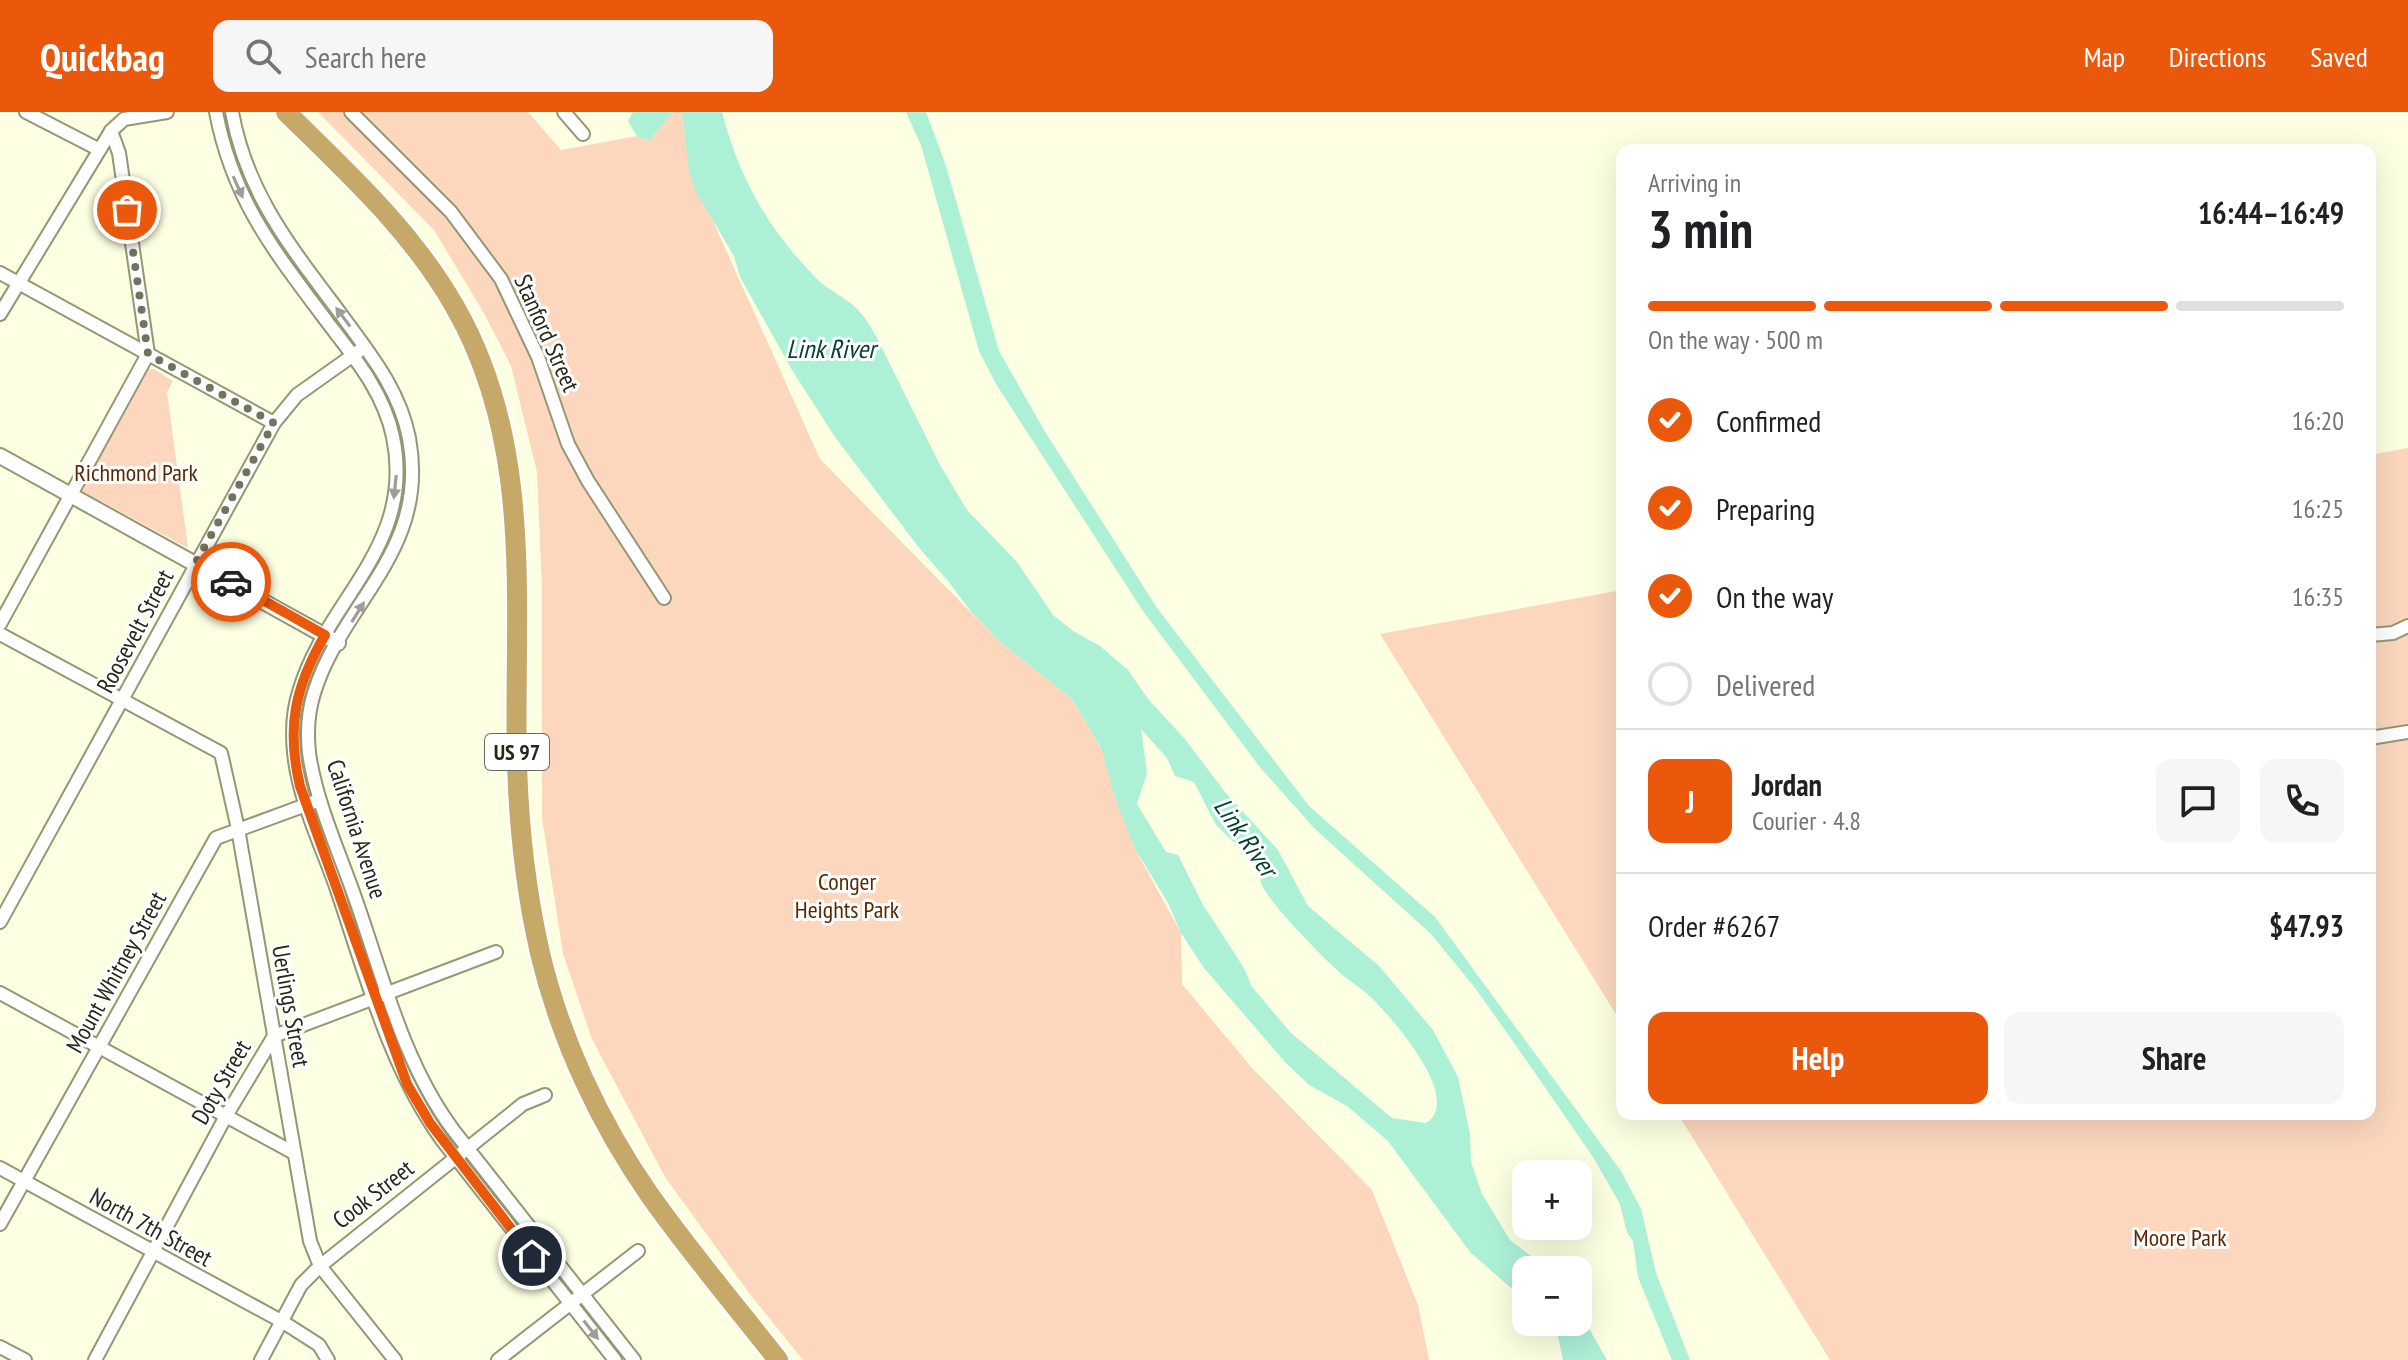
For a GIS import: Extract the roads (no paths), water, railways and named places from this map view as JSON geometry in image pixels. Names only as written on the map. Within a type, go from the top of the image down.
[{"type":"highway","name":"US 97","points":[[286,112],[393,222],[441,283],[470,334],[499,416],[511,474],[516,530],[517,767],[523,846],[538,943],[563,1028],[604,1119],[649,1195],[778,1360]]},
{"type":"street","points":[[26,112],[98,149]]},
{"type":"street","points":[[0,314],[111,131],[124,119],[167,112]]},
{"type":"street","name":"California Avenue","points":[[216,112],[230,169],[247,208],[274,250],[371,381],[385,411],[396,456],[396,485],[390,518],[380,546],[332,639],[309,715],[309,750],[321,799],[421,1078],[442,1115],[634,1360]]},
{"type":"street","name":"California Avenue","points":[[232,112],[244,163],[261,201],[384,373],[402,413],[411,455],[411,486],[404,522],[393,552],[305,672],[294,713],[294,752],[307,805],[407,1084],[456,1158],[615,1360]]},
{"type":"street","name":"Stanford Street","points":[[351,112],[451,212],[501,279],[538,357],[568,444],[588,481],[664,598]]},
{"type":"street","points":[[564,112],[583,134]]},
{"type":"street","points":[[0,624],[148,354],[119,153],[111,131]]},
{"type":"street","points":[[0,273],[274,423]]},
{"type":"street","name":"Roosevelt Street","points":[[0,922],[274,423],[297,395],[365,346]]},
{"type":"street","points":[[0,456],[332,639]]},
{"type":"street","points":[[2376,634],[2393,633],[2408,626]]},
{"type":"street","points":[[0,634],[124,699]]},
{"type":"street","name":"Uerlings Street","points":[[124,699],[221,753],[238,829],[310,1241],[320,1266]]},
{"type":"street","points":[[2376,737],[2408,732]]},
{"type":"street","name":"Mount Whitney Street","points":[[0,1224],[216,838],[321,799]]},
{"type":"street","name":"Doty Street","points":[[95,1360],[226,1116],[274,1036],[496,952]]},
{"type":"street","points":[[0,993],[294,1153]]},
{"type":"street","name":"Cook Street","points":[[261,1360],[301,1285],[320,1266],[523,1104],[545,1095]]},
{"type":"street","name":"North 7th Street","points":[[0,1168],[283,1322]]},
{"type":"street","points":[[498,1360],[638,1251]]},
{"type":"street","points":[[320,1266],[395,1360]]},
{"type":"street","points":[[283,1322],[319,1345],[328,1360]]},
{"type":"street","points":[[0,1347],[25,1360]]},
{"type":"water","points":[[633,112],[673,112],[649,141],[637,136],[628,121]]},
{"type":"water","name":"Link River","points":[[682,112],[722,112],[737,159],[757,201],[799,260],[865,318],[940,465],[967,510],[1017,562],[1053,615],[1100,646],[1128,670],[1225,792],[1278,850],[1308,906],[1379,966],[1433,1030],[1458,1077],[1470,1134],[1471,1162],[1482,1194],[1510,1240],[1531,1256],[1512,1256],[1512,1289],[1470,1252],[1388,1141],[1347,1106],[1309,1085],[1285,1062],[1204,968],[1134,847],[1101,748],[1072,699],[999,641],[971,612],[835,437],[792,370],[740,277],[734,256],[696,192],[689,170]],"holes":[[[1141,729],[1167,758],[1175,776],[1194,782],[1216,825],[1260,867],[1262,885],[1269,897],[1329,963],[1374,1000],[1409,1041],[1437,1096],[1435,1112],[1426,1123],[1392,1118],[1291,1033],[1252,987],[1244,968],[1203,905],[1178,855],[1166,852],[1137,804],[1147,773]]]},
{"type":"water","points":[[906,112],[926,112],[946,166],[999,351],[1044,430],[1157,608],[1309,806],[1435,917],[1621,1171],[1641,1209],[1656,1273],[1690,1360],[1672,1360],[1638,1277],[1633,1241],[1627,1233],[1620,1204],[1593,1157],[1476,989],[1431,934],[1314,828],[1259,766],[1143,611],[996,384],[979,351],[921,145]]},
{"type":"water","points":[[1592,1334],[1607,1360],[1563,1360],[1558,1336]]},
{"type":"park label","name":"Richmond Park","points":[[136,472]]},
{"type":"park label","name":"Conger Heights Park","points":[[847,895]]},
{"type":"park label","name":"Moore Park","points":[[2180,1237]]}]
